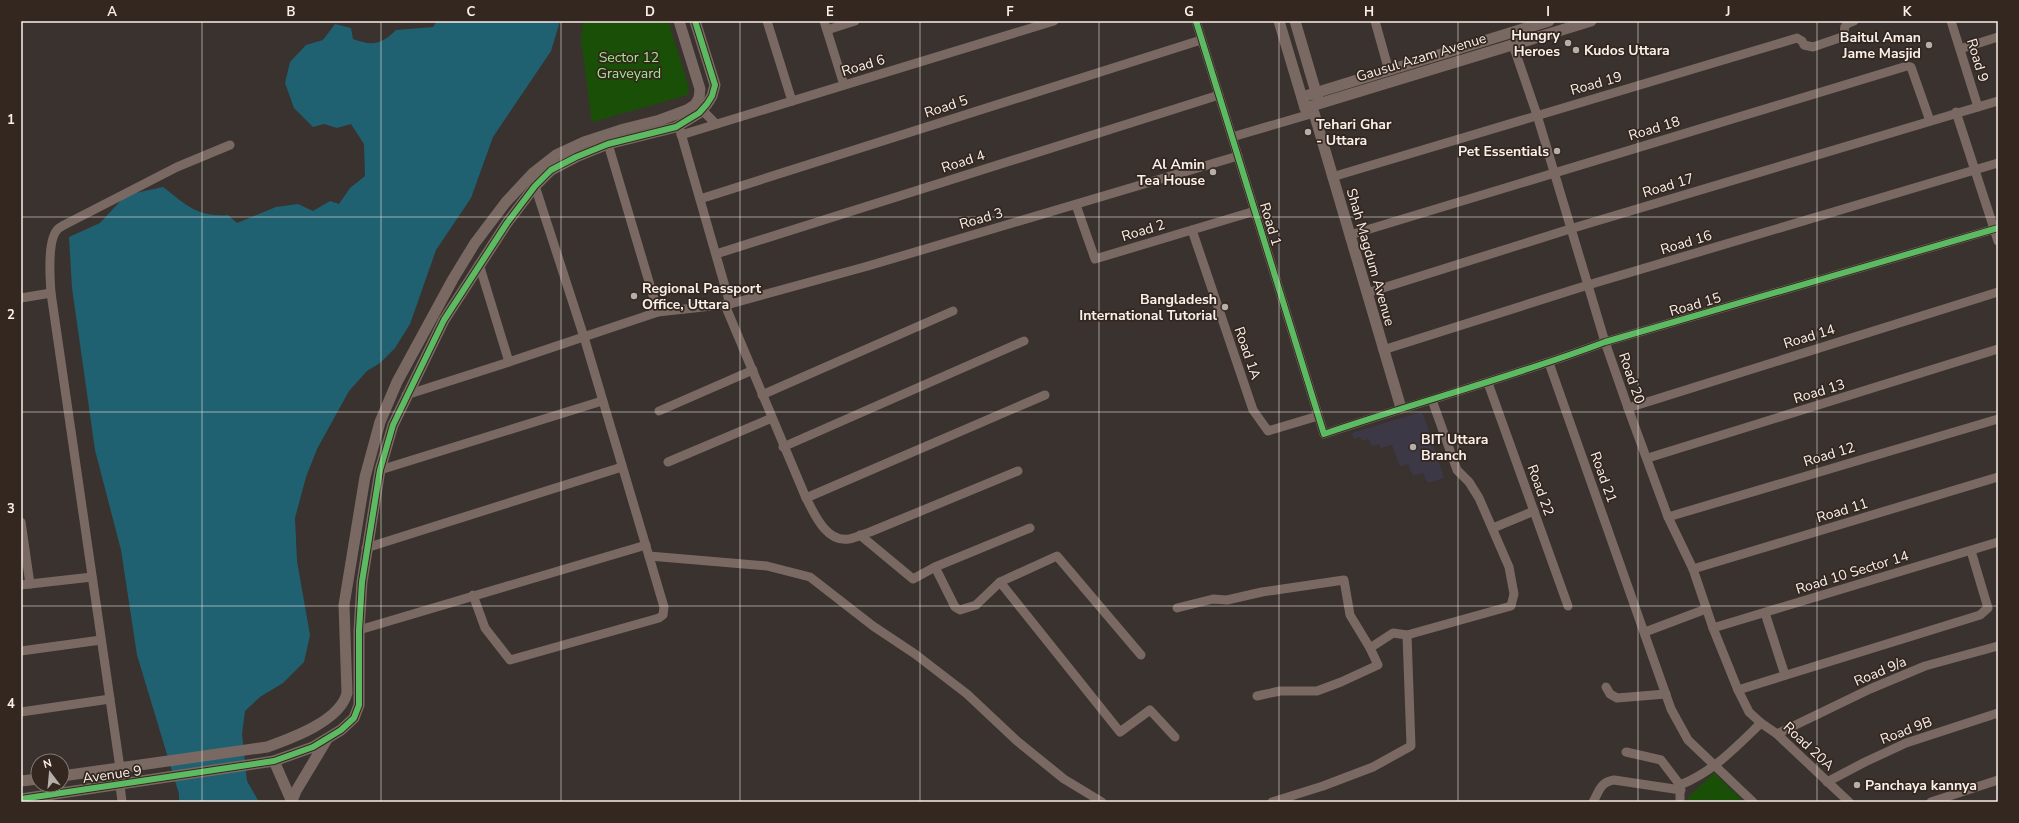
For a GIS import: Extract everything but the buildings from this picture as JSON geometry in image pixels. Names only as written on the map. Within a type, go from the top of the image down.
[{"type":"street","points":[[679,21],[703,100],[716,124]]},
{"type":"street","points":[[696,21],[715,85],[703,100]]},
{"type":"street","points":[[767,21],[792,101]]},
{"type":"street","points":[[844,85],[826,25],[856,21]]},
{"type":"street","name":"Road 6","points":[[680,130],[716,124],[1054,21]]},
{"type":"street","name":"Road 1","points":[[1196,21],[1324,434]]},
{"type":"street","name":"Shah Magdum Avenue","points":[[1279,21],[1302,97],[1310,110],[1332,177],[1367,293],[1382,350],[1401,408]]},
{"type":"street","points":[[1295,21],[1318,98]]},
{"type":"street","points":[[1375,21],[1389,71]]},
{"type":"street","name":"Gausul Azam Avenue","points":[[1310,110],[1318,98],[1389,71],[1549,21]]},
{"type":"street","name":"Gausul Azam Avenue","points":[[1302,97],[1318,98],[1513,45],[1591,21]]},
{"type":"street","name":"Road 19","points":[[1332,177],[1797,38],[1804,44],[1814,47],[1842,37],[1845,34],[1845,25],[1854,21]]},
{"type":"street","name":"Road 9","points":[[1951,21],[1978,107]]},
{"type":"street","points":[[1960,49],[1998,37]]},
{"type":"street","name":"Road 5","points":[[700,199],[1202,40]]},
{"type":"street","name":"Road 20","points":[[1513,45],[1555,173],[1570,229],[1605,342],[1628,408],[1648,458],[1668,517],[1693,569],[1713,628],[1738,690],[1749,712]]},
{"type":"street","name":"Road 18","points":[[1350,235],[1907,66],[1911,67],[1930,121]]},
{"type":"street","name":"Road 4","points":[[716,254],[1219,95]]},
{"type":"street","name":"Avenue 9","points":[[21,799],[59,798],[120,785],[270,762],[306,750],[341,730],[354,718],[359,706],[359,630],[366,548],[380,470],[393,425],[406,394],[444,320],[479,264],[535,186],[551,170],[576,157],[608,144],[680,130],[690,120],[703,100]]},
{"type":"street","name":"Avenue 9","points":[[70,775],[267,747],[284,741],[319,724],[338,711],[345,702],[347,681],[344,604],[365,477],[380,422],[397,382],[475,243],[506,202],[533,173],[556,155],[606,134],[674,116],[703,100]]},
{"type":"street","name":"Road 17","points":[[1367,293],[1570,229],[1956,112],[1998,101]]},
{"type":"street","points":[[1232,137],[1310,110]]},
{"type":"street","points":[[1956,112],[1996,229],[1998,241]]},
{"type":"street","points":[[680,130],[716,254],[728,304],[752,370],[783,446],[818,522],[834,537],[848,540],[1018,471]]},
{"type":"street","points":[[608,144],[658,312]]},
{"type":"street","points":[[133,783],[126,767],[110,699],[51,293],[50,262],[54,236],[57,229],[131,189],[230,145]]},
{"type":"street","name":"Road 3","points":[[406,394],[509,362],[658,312],[728,304],[868,266],[1238,156]]},
{"type":"street","name":"Road 16","points":[[1382,350],[1588,285],[1998,163]]},
{"type":"street","points":[[473,595],[485,628],[510,660],[659,618],[663,615],[664,607],[584,337],[535,186]]},
{"type":"street","name":"Road 2","points":[[1076,205],[1095,259],[1254,211]]},
{"type":"street","name":"Road 15","points":[[1324,434],[1401,408],[1549,364],[1605,342],[1996,229]]},
{"type":"street","name":"Road 1A","points":[[1192,230],[1253,410],[1268,431],[1318,416]]},
{"type":"street","points":[[479,264],[509,362]]},
{"type":"street","name":"Road 14","points":[[1628,408],[1998,292]]},
{"type":"street","points":[[21,298],[51,293]]},
{"type":"street","points":[[762,395],[953,311]]},
{"type":"street","points":[[783,446],[1024,341]]},
{"type":"street","name":"Road 13","points":[[1648,458],[1998,349]]},
{"type":"street","name":"Road 21","points":[[1549,364],[1671,708],[1688,740],[1753,802]]},
{"type":"street","points":[[659,411],[752,370]]},
{"type":"street","name":"Road 22","points":[[1488,383],[1568,606]]},
{"type":"street","points":[[806,498],[1045,395]]},
{"type":"street","points":[[1370,648],[1393,633],[1407,635],[1511,606],[1514,594],[1509,567],[1493,528],[1470,482],[1458,470],[1432,400]]},
{"type":"street","points":[[380,470],[602,401]]},
{"type":"street","points":[[668,462],[772,418]]},
{"type":"street","name":"Road 12","points":[[1668,517],[1998,419]]},
{"type":"street","points":[[366,548],[622,467]]},
{"type":"street","name":"Road 11","points":[[1693,569],[1998,477]]},
{"type":"street","points":[[1493,528],[1534,510]]},
{"type":"street","points":[[21,522],[26,582],[92,577]]},
{"type":"street","points":[[860,535],[913,579],[935,568],[1030,528]]},
{"type":"street","name":"Road 10 Sector 14","points":[[1713,628],[1998,542]]},
{"type":"street","points":[[359,630],[646,545]]},
{"type":"street","points":[[1738,690],[1986,612],[1988,604],[1970,551]]},
{"type":"street","points":[[649,556],[767,566],[810,577],[873,626],[915,654],[967,694],[1017,741],[1064,779],[1102,802]]},
{"type":"street","points":[[935,568],[955,607],[960,610],[976,605],[1000,582],[1057,556],[1141,655]]},
{"type":"street","points":[[1177,608],[1213,599],[1227,600],[1262,592],[1344,580],[1350,615],[1378,664],[1341,682],[1317,690],[1280,691],[1257,696]]},
{"type":"street","points":[[1000,582],[1120,732],[1150,710],[1175,737]]},
{"type":"street","points":[[1645,632],[1706,609]]},
{"type":"street","points":[[1765,613],[1785,675]]},
{"type":"street","points":[[1272,802],[1323,786],[1373,767],[1411,746],[1407,635]]},
{"type":"street","points":[[21,651],[101,640]]},
{"type":"street","name":"Road 9/a","points":[[1777,734],[1870,689],[1925,666],[1998,646]]},
{"type":"street","points":[[1606,687],[1610,694],[1617,698],[1666,694]]},
{"type":"street","points":[[21,712],[110,699]]},
{"type":"street","name":"Road 20A","points":[[1749,712],[1761,723],[1777,734],[1849,802]]},
{"type":"street","name":"Road 9B","points":[[1827,782],[1906,743],[1998,713]]},
{"type":"street","points":[[1593,802],[1601,786],[1608,781],[1614,780],[1680,788],[1698,778],[1714,766],[1761,723]]},
{"type":"street","points":[[292,802],[303,779],[329,737]]},
{"type":"street","points":[[1626,752],[1660,760],[1680,788],[1680,802]]},
{"type":"street","points":[[270,762],[292,802]]},
{"type":"street","points":[[1931,802],[1998,780]]},
{"type":"street","points":[[120,785],[122,802]]},
{"type":"shaded area","name":"BIT Uttara Branch","points":[[1421,412],[1423,414],[1444,478],[1428,483],[1423,473],[1413,476],[1408,464],[1400,467],[1392,445],[1380,448],[1379,444],[1371,446],[1369,439],[1362,441],[1360,437],[1354,439],[1352,433]]},
{"type":"green space","name":"Sector 12 Graveyard","points":[[583,21],[668,21],[689,88],[688,95],[592,122],[581,40]]},
{"type":"green space","points":[[1714,773],[1744,802],[1688,802],[1688,797]]},
{"type":"water","points":[[437,21],[560,21],[551,51],[493,137],[471,198],[436,250],[410,324],[395,348],[380,363],[367,371],[349,391],[317,449],[306,477],[295,518],[297,561],[310,635],[304,662],[283,683],[260,697],[245,711],[242,734],[247,781],[259,802],[179,802],[179,794],[137,655],[121,550],[95,450],[72,288],[69,237],[100,223],[126,195],[163,187],[186,204],[200,212],[228,215],[237,223],[276,207],[298,204],[313,211],[330,201],[339,204],[350,188],[365,176],[364,144],[351,124],[337,128],[324,124],[313,127],[294,108],[285,83],[290,62],[306,45],[323,40],[335,24],[351,28],[353,39],[366,43],[376,43],[386,39],[396,30],[433,27]]},
{"type":"cycle path","points":[[21,799],[274,761],[313,747],[341,730],[354,718],[359,705],[359,630],[362,582],[380,470],[393,425],[444,320],[507,223],[535,186],[551,170],[576,157],[608,144],[676,127],[699,113],[707,104],[712,96],[715,85],[695,21]]},
{"type":"cycle path","points":[[1196,21],[1324,434],[1535,367],[1605,342],[1998,228]]},
{"type":"place","name":"Hungry Heroes","points":[[1568,43]]},
{"type":"place","name":"Baitul Aman Jame Masjid","points":[[1929,45]]},
{"type":"place","name":"Kudos Uttara","points":[[1576,50]]},
{"type":"place","name":"Tehari Ghar - Uttara","points":[[1308,132]]},
{"type":"place","name":"Pet Essentials","points":[[1557,151]]},
{"type":"place","name":"Al Amin Tea House","points":[[1213,172]]},
{"type":"place","name":"Regional Passport Office, Uttara","points":[[634,296]]},
{"type":"place","name":"Bangladesh International Tutorial","points":[[1225,307]]},
{"type":"place","name":"BIT Uttara Branch","points":[[1413,447]]},
{"type":"place","name":"Panchaya kannya","points":[[1857,785]]}]
